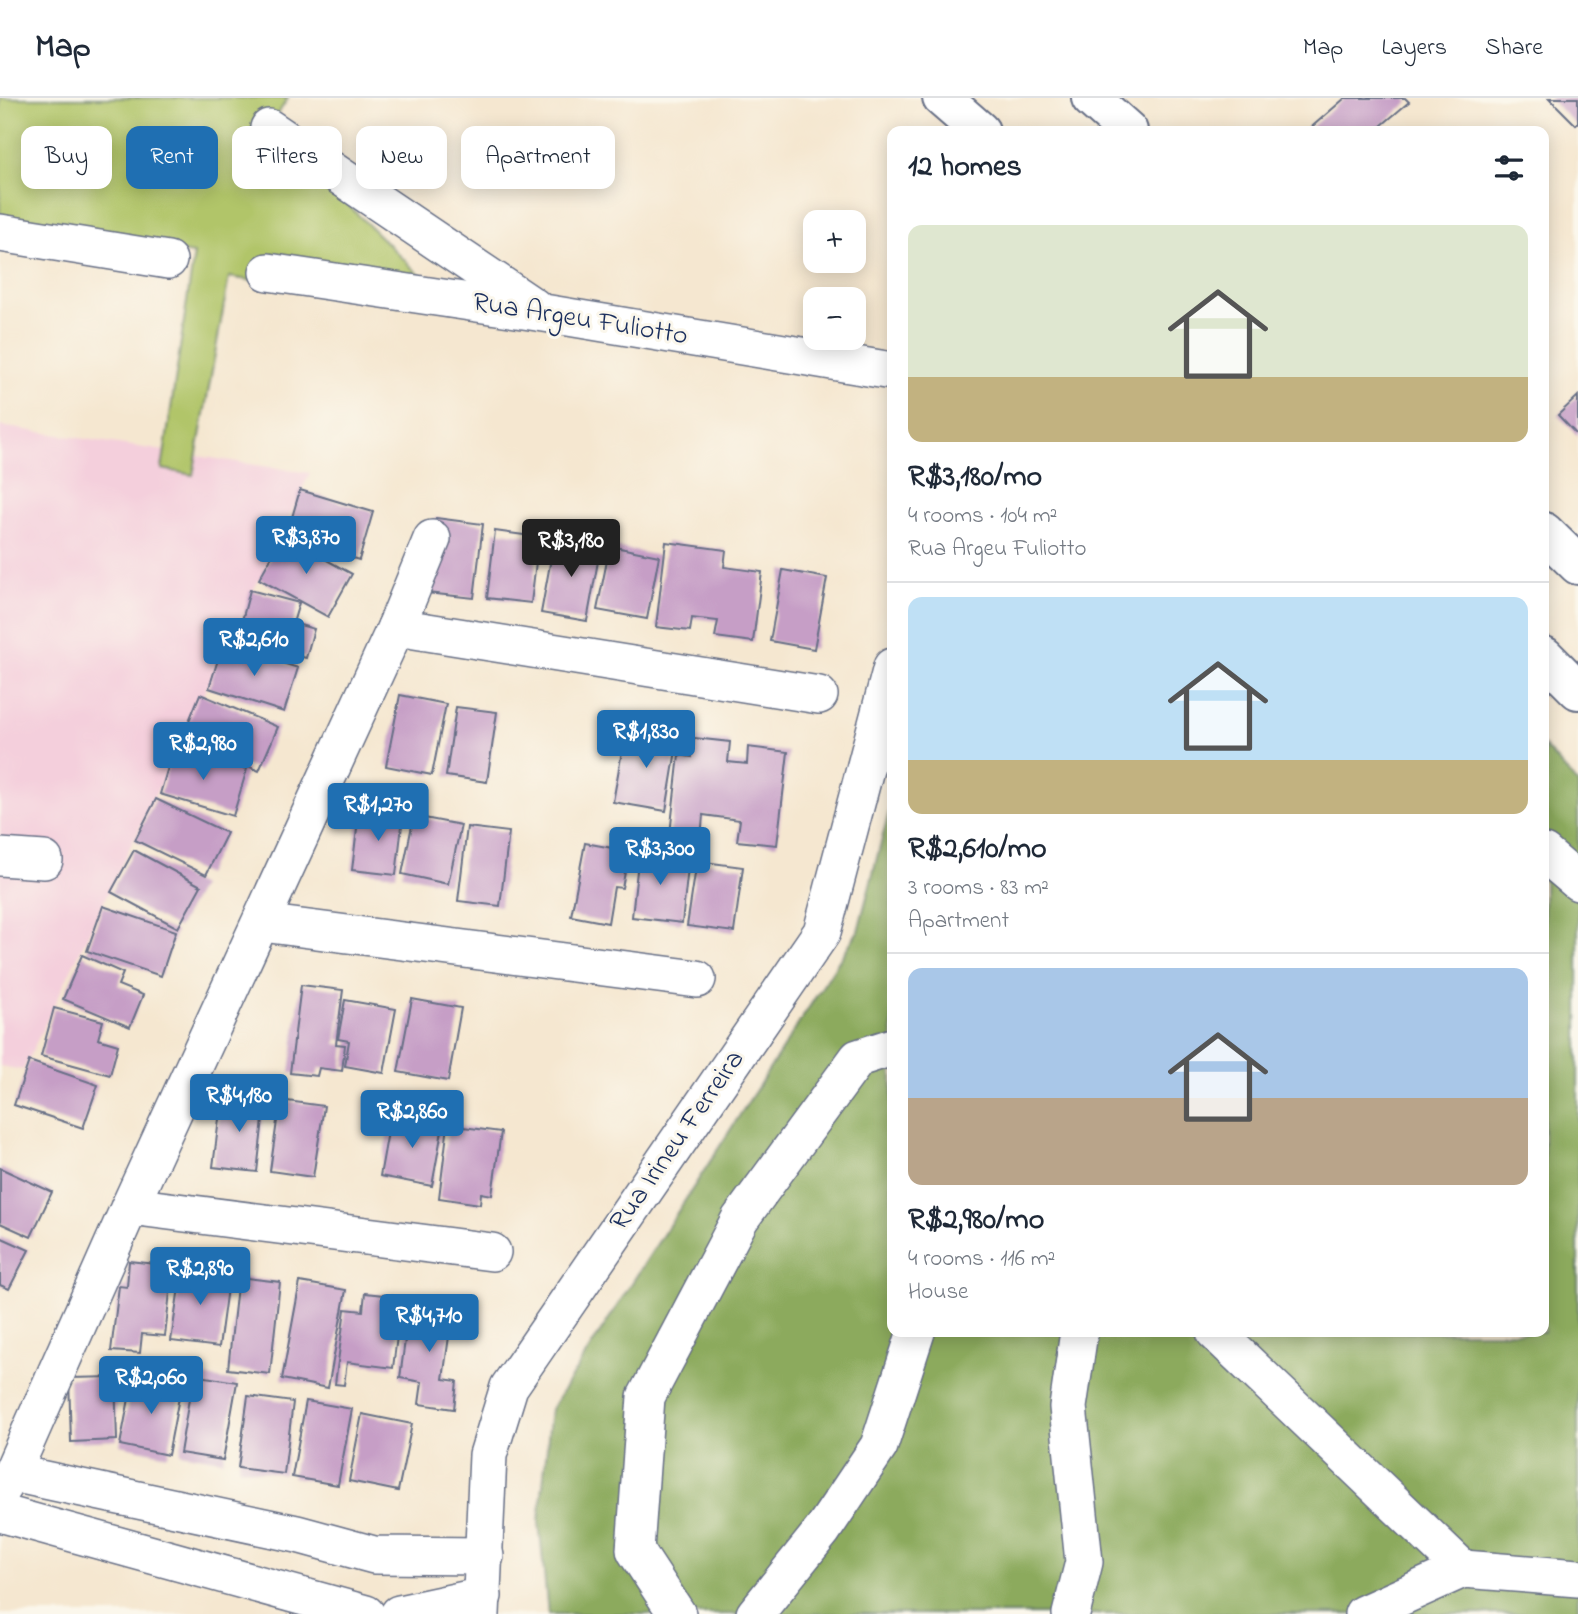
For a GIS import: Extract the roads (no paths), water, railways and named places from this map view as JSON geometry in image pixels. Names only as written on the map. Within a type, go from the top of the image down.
[{"type":"main road","points":[[942,98],[974,126]]},
{"type":"main road","points":[[1091,98],[1122,126]]},
{"type":"main road","points":[[1549,537],[1578,565]]},
{"type":"main road","points":[[1549,661],[1578,690]]},
{"type":"street","points":[[342,177],[544,313]]},
{"type":"street","points":[[0,233],[168,260]]},
{"type":"street","name":"Rua Argeu Fuliotto","points":[[268,272],[544,313],[887,370]]},
{"type":"street","points":[[432,539],[396,627],[6,1483],[297,1534],[374,1555],[485,1556]]},
{"type":"street","points":[[396,627],[819,695]]},
{"type":"street","name":"Rua Irineu Ferreira","points":[[482,1605],[488,1455],[509,1387],[822,932],[887,686]]},
{"type":"street","points":[[0,857],[44,860]]},
{"type":"street","points":[[1549,857],[1578,882]]},
{"type":"street","points":[[262,923],[697,979]]},
{"type":"street","points":[[677,1614],[635,1550],[646,1397],[740,1219],[858,1058],[887,1049]]},
{"type":"street","points":[[130,1206],[492,1252]]},
{"type":"street","points":[[755,1614],[822,1531],[878,1446],[914,1337]]},
{"type":"street","points":[[1071,1614],[1084,1562],[1069,1407],[1078,1337]]},
{"type":"street","points":[[1219,1337],[1463,1569]]},
{"type":"street","points":[[0,1513],[366,1614]]},
{"type":"street","points":[[257,1583],[297,1534]]},
{"type":"street","points":[[1363,1614],[1463,1569],[1578,1578]]},
{"type":"street","points":[[400,1614],[482,1605]]}]
